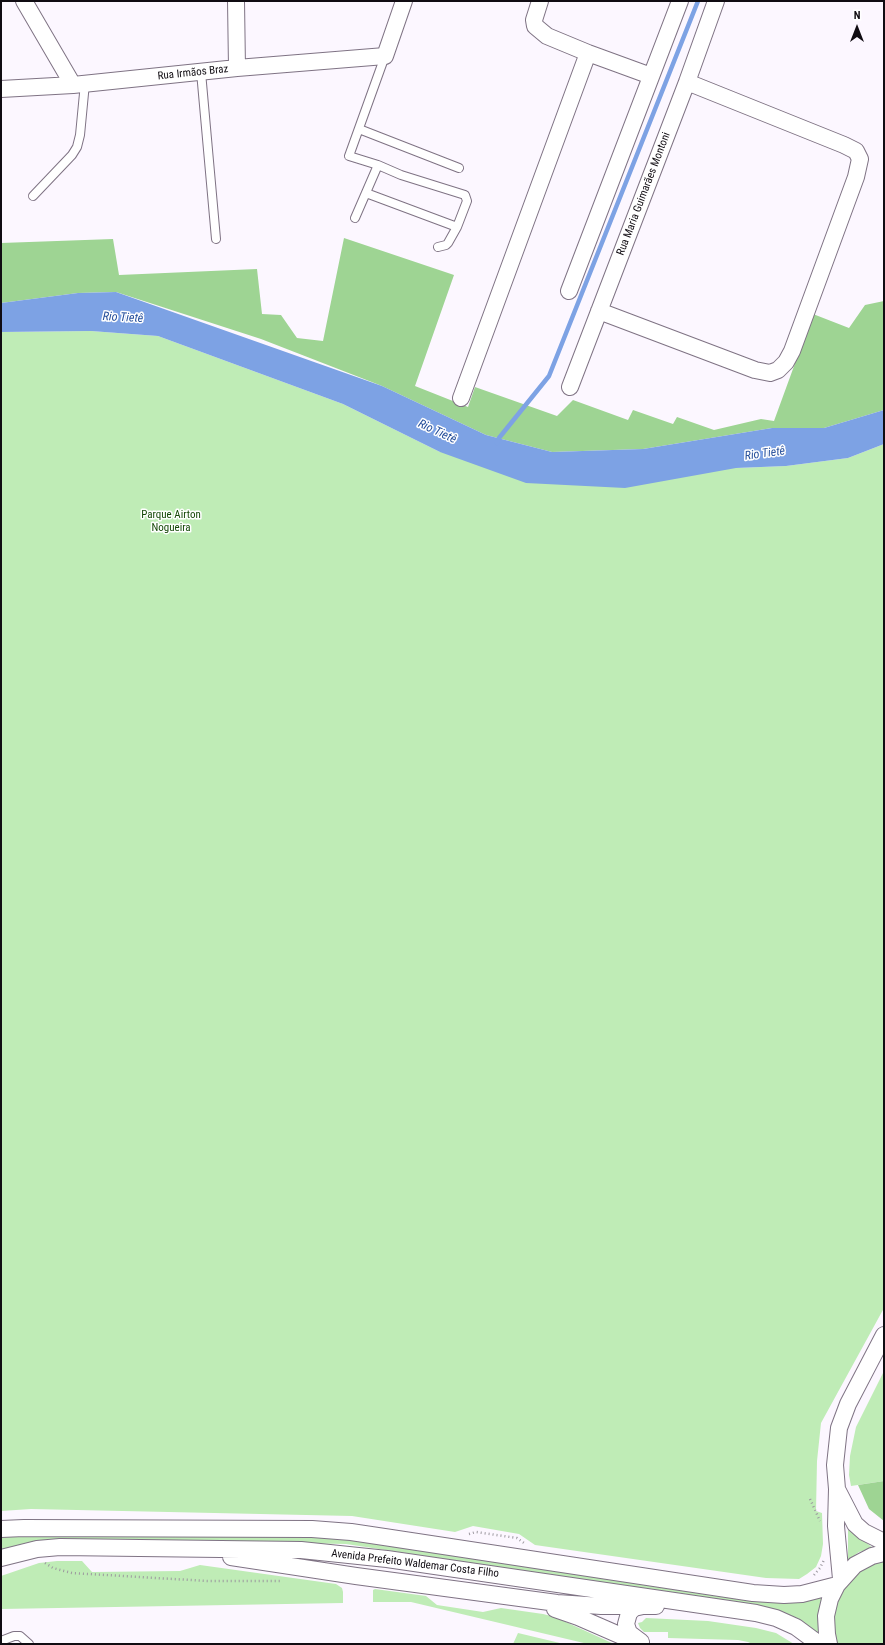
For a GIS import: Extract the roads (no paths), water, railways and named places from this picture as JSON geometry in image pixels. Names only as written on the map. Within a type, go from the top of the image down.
[{"type":"street","points":[[24,1],[79,84]]},
{"type":"street","points":[[236,1],[237,68]]},
{"type":"street","points":[[385,56],[404,1]]},
{"type":"street","points":[[540,1],[534,20],[535,26],[538,30],[547,36],[588,53],[651,76]]},
{"type":"street","points":[[569,291],[680,1]]},
{"type":"street","name":"Rua Maria Guimarães Montoni","points":[[570,387],[687,82],[716,1]]},
{"type":"street","points":[[461,398],[588,53]]},
{"type":"street","name":"Rua Irmãos Braz","points":[[1,89],[79,84],[237,68],[385,56]]},
{"type":"street","points":[[599,311],[755,370],[770,373],[778,370],[786,362],[792,351],[856,177],[860,159],[856,151],[844,145],[687,82]]},
{"type":"street","points":[[839,1582],[835,1465],[839,1428],[848,1404],[884,1335]]},
{"type":"street","points":[[837,1489],[855,1524],[864,1532],[884,1542]]},
{"type":"street","points":[[1,1529],[320,1530],[375,1535],[753,1592],[784,1595],[802,1594],[839,1582]]},
{"type":"street","name":"Avenida Prefeito Waldemar Costa Filho","points":[[1,1558],[37,1549],[60,1547],[302,1550],[387,1559],[756,1613],[776,1618],[796,1627],[819,1644]]},
{"type":"street","points":[[180,1548],[356,1576],[521,1599],[590,1606],[696,1604]]},
{"type":"street","points":[[829,1644],[826,1616],[830,1599],[839,1582],[855,1565],[872,1556],[884,1553]]},
{"type":"street","points":[[521,1599],[578,1617],[640,1644]]},
{"type":"street","points":[[643,1606],[634,1608],[629,1613],[626,1624],[629,1632],[645,1644]]},
{"type":"lane","points":[[385,56],[349,156],[378,165],[401,175],[465,195],[468,201],[457,227],[448,243],[438,247]]},
{"type":"lane","points":[[201,72],[216,239]]},
{"type":"lane","points":[[33,196],[72,155],[77,147],[80,135],[79,84]]},
{"type":"lane","points":[[359,129],[459,168]]},
{"type":"lane","points":[[355,218],[378,165]]},
{"type":"lane","points":[[366,193],[457,227]]},
{"type":"lane","points":[[1,1641],[14,1636],[20,1636],[29,1644]]},
{"type":"water","name":"Rio Tietê","points":[[116,292],[382,386],[486,435],[552,452],[643,449],[772,428],[824,428],[884,410],[884,444],[848,458],[786,466],[736,468],[625,488],[526,483],[440,452],[343,404],[158,336],[91,331],[1,332],[1,303],[78,293]]},
{"type":"waterway","points":[[497,443],[499,438],[549,376],[698,1]]},
{"type":"park label","name":"Parque Airton Nogueira","points":[[171,521]]}]
